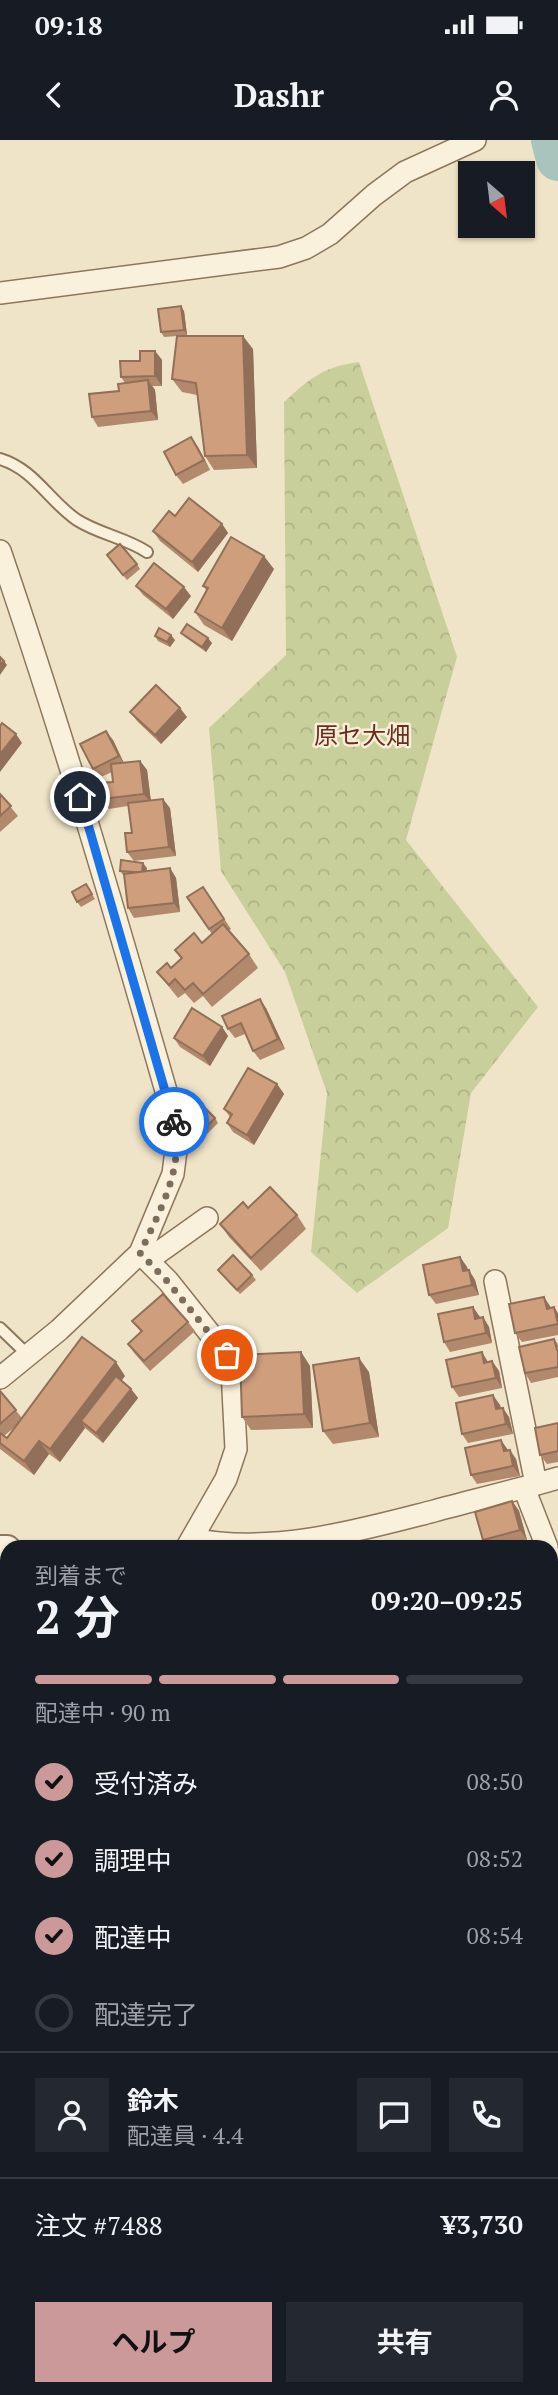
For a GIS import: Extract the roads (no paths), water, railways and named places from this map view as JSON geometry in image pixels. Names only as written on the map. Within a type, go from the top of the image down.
[{"type":"street","points":[[0,293],[279,257],[306,248],[330,234],[405,172],[475,140]]},
{"type":"street","points":[[0,551],[51,701],[176,1126],[173,1174],[144,1257]]},
{"type":"street","points":[[0,1378],[144,1257],[207,1219]]},
{"type":"street","points":[[144,1257],[168,1282],[227,1355],[232,1370],[236,1449],[226,1479],[192,1540]]},
{"type":"street","points":[[495,1281],[530,1486],[545,1540]]},
{"type":"street","points":[[320,1540],[369,1538],[558,1478]]},
{"type":"lane","points":[[0,459],[13,463],[36,479],[76,519],[147,552]]},
{"type":"lane","points":[[0,1328],[28,1355]]},
{"type":"waterway","points":[[553,140],[558,159]]},
{"type":"district","name":"原セ大畑","points":[[362,735]]}]
